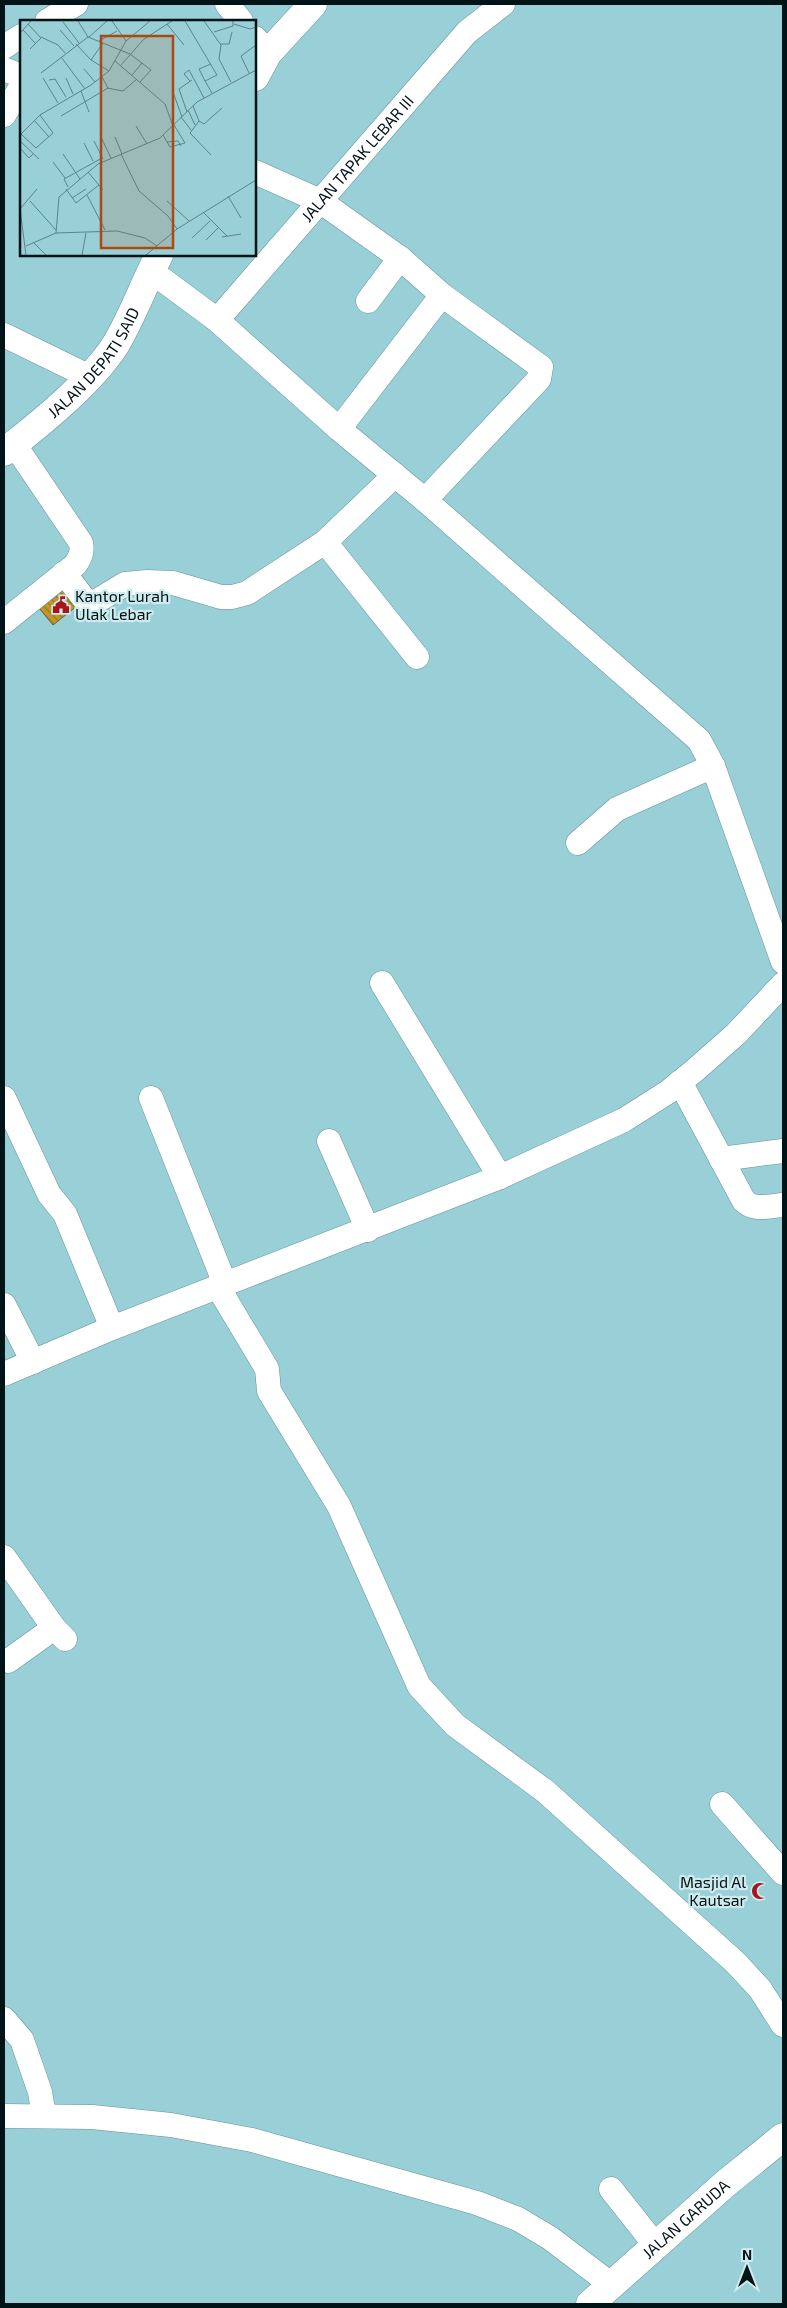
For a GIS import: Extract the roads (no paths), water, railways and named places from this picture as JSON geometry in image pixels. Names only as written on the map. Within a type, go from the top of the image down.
[{"type":"main road","points":[[256,72],[261,46],[313,4]]},
{"type":"main road","name":"JALAN DEPATI SAID","points":[[9,448],[90,378],[114,346],[133,313],[155,263]]},
{"type":"main road","name":"JALAN GARUDA","points":[[590,2304],[725,2184],[783,2137]]},
{"type":"street","points":[[49,20],[76,4]]},
{"type":"street","points":[[227,4],[241,20]]},
{"type":"street","name":"JALAN TAPAK LEBAR III","points":[[217,320],[326,192],[467,32],[503,4]]},
{"type":"street","points":[[4,47],[20,37]]},
{"type":"street","points":[[4,69],[20,76]]},
{"type":"street","points":[[4,115],[20,89]]},
{"type":"street","points":[[256,172],[320,201],[400,258],[442,296],[541,367],[542,373],[539,379],[425,500]]},
{"type":"street","points":[[368,301],[400,258]]},
{"type":"street","points":[[155,263],[339,429],[425,500],[700,740],[713,766],[783,962]]},
{"type":"street","points":[[339,429],[442,296]]},
{"type":"street","points":[[4,335],[90,378]]},
{"type":"street","points":[[4,622],[80,559],[81,543],[9,448]]},
{"type":"street","points":[[64,573],[85,600],[92,604],[125,584],[147,582],[174,583],[221,597],[232,597],[247,593],[325,542],[395,475]]},
{"type":"street","points":[[325,542],[417,657]]},
{"type":"street","points":[[578,843],[604,818],[617,809],[713,766]]},
{"type":"street","points":[[382,983],[500,1177]]},
{"type":"street","points":[[4,1374],[112,1328],[368,1230],[500,1177],[624,1120],[680,1082],[736,1034],[783,984]]},
{"type":"street","points":[[680,1082],[744,1201],[749,1206],[783,1205]]},
{"type":"street","points":[[4,1098],[49,1194],[65,1214],[112,1328]]},
{"type":"street","points":[[151,1098],[222,1286],[267,1369],[269,1391],[339,1506],[419,1686],[455,1725],[545,1792],[736,1963],[760,1989],[783,2025]]},
{"type":"street","points":[[330,1141],[368,1230]]},
{"type":"street","points":[[721,1159],[783,1151]]},
{"type":"street","points":[[4,1305],[10,1331],[33,1362]]},
{"type":"street","points":[[4,1557],[59,1633],[10,1665]]},
{"type":"street","points":[[722,1804],[783,1872]]},
{"type":"street","points":[[4,2019],[22,2040],[40,2092],[44,2116]]},
{"type":"street","points":[[4,2116],[92,2117],[161,2124],[252,2140],[477,2203],[518,2219],[550,2238],[612,2285]]},
{"type":"street","points":[[611,2189],[656,2246]]},
{"type":"place","name":"Kantor Lurah Ulak Lebar","points":[[61,605]]},
{"type":"place","name":"Masjid Al Kautsar","points":[[760,1891]]}]
